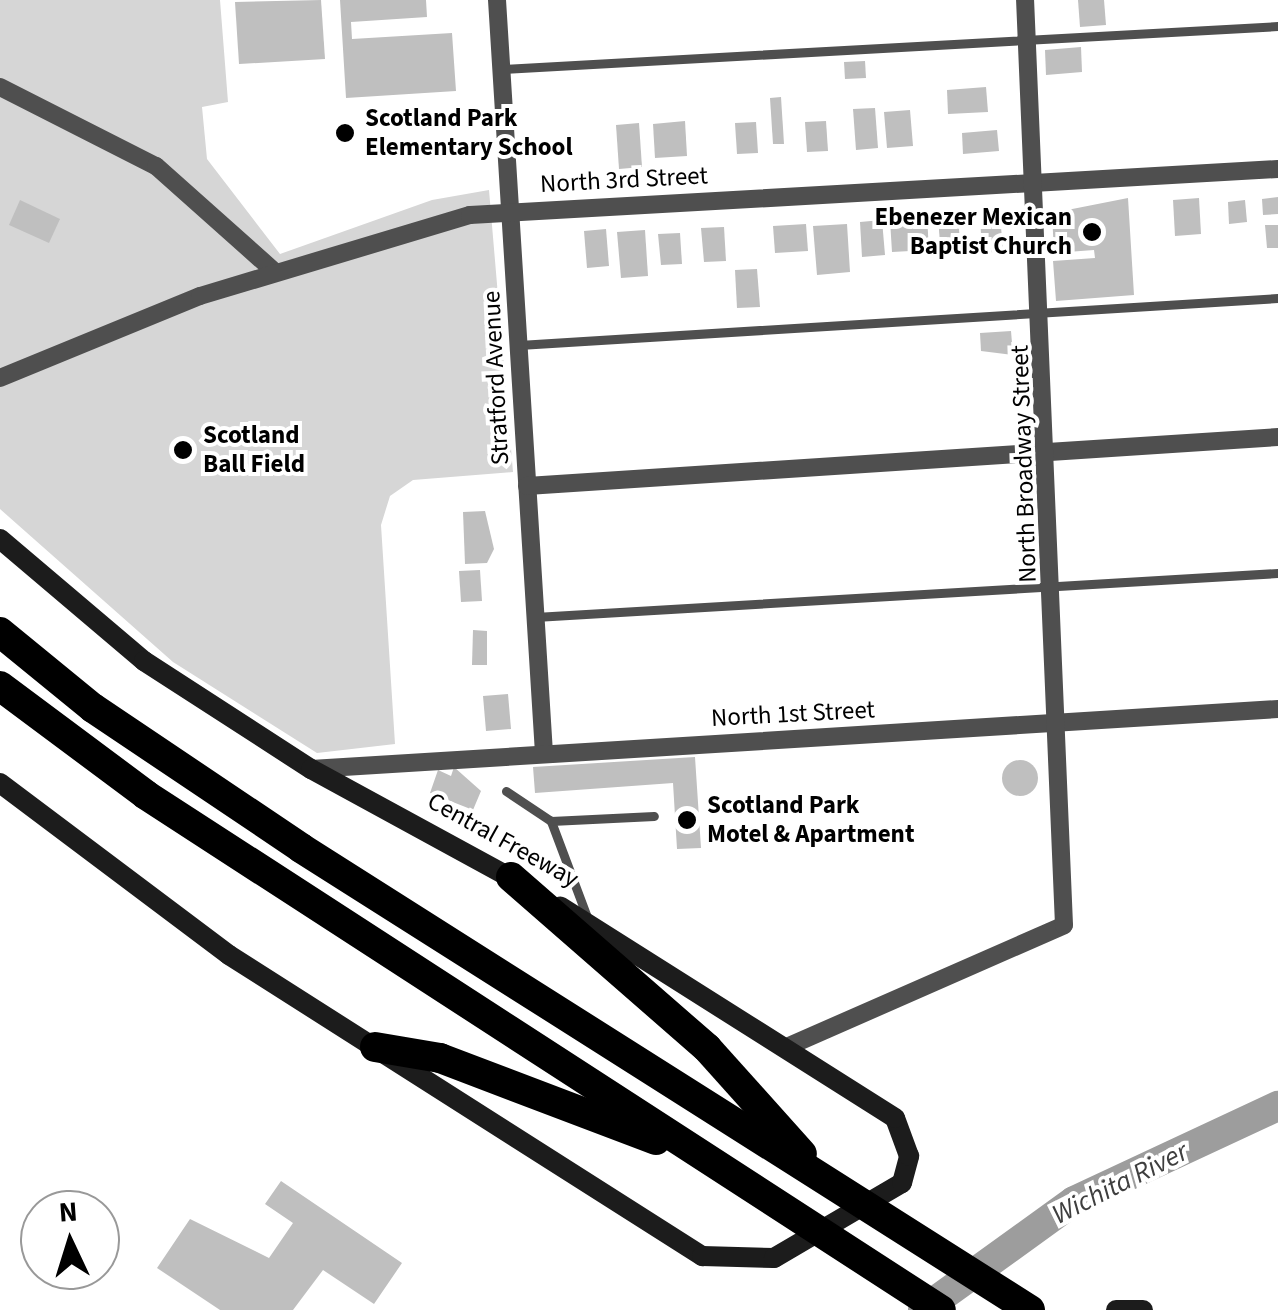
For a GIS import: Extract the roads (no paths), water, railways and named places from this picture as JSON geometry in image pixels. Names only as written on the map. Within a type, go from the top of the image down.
[{"type":"highway","points":[[0,632],[180,768],[1030,1310]]},
{"type":"highway","points":[[0,686],[146,796],[941,1310]]},
{"type":"highway","points":[[511,878],[707,1048],[827,1182]]},
{"type":"highway","points":[[375,1048],[440,1058],[579,1117],[689,1149]]},
{"type":"main road","name":"Central Freeway","points":[[0,538],[144,661],[311,769],[590,924],[789,1046],[895,1118],[909,1156],[902,1182],[774,1258],[738,1262],[662,1234],[229,955],[0,783]]},
{"type":"main road","points":[[1116,1310],[1144,1310]]},
{"type":"street","name":"Stratford Avenue","points":[[498,0],[544,754]]},
{"type":"street","name":"North Broadway Street","points":[[789,1046],[1064,926],[1053,586],[1043,449],[1044,313],[1025,0]]},
{"type":"street","points":[[0,87],[156,166],[274,272]]},
{"type":"street","name":"North 3rd Street","points":[[0,378],[274,272],[413,226],[511,210],[1278,170]]},
{"type":"street","points":[[528,486],[1043,449],[1278,437]]},
{"type":"street","name":"North 1st Street","points":[[311,769],[1278,709]]},
{"type":"lane","points":[[502,69],[1278,26]]},
{"type":"lane","points":[[519,344],[1278,298]]},
{"type":"lane","points":[[536,618],[1278,573]]},
{"type":"lane","points":[[506,791],[551,821],[654,816]]},
{"type":"lane","points":[[551,821],[556,853],[590,924]]},
{"type":"waterway","name":"Wichita River","points":[[923,1310],[1074,1201],[1278,1106]]},
{"type":"place","name":"Scotland Park Elementary School","points":[[345,133]]},
{"type":"place","name":"Ebenezer Mexican Baptist Church","points":[[1092,232]]},
{"type":"place","name":"Scotland Ball Field","points":[[183,450]]},
{"type":"place","name":"Scotland Park Motel & Apartment","points":[[687,820]]}]
